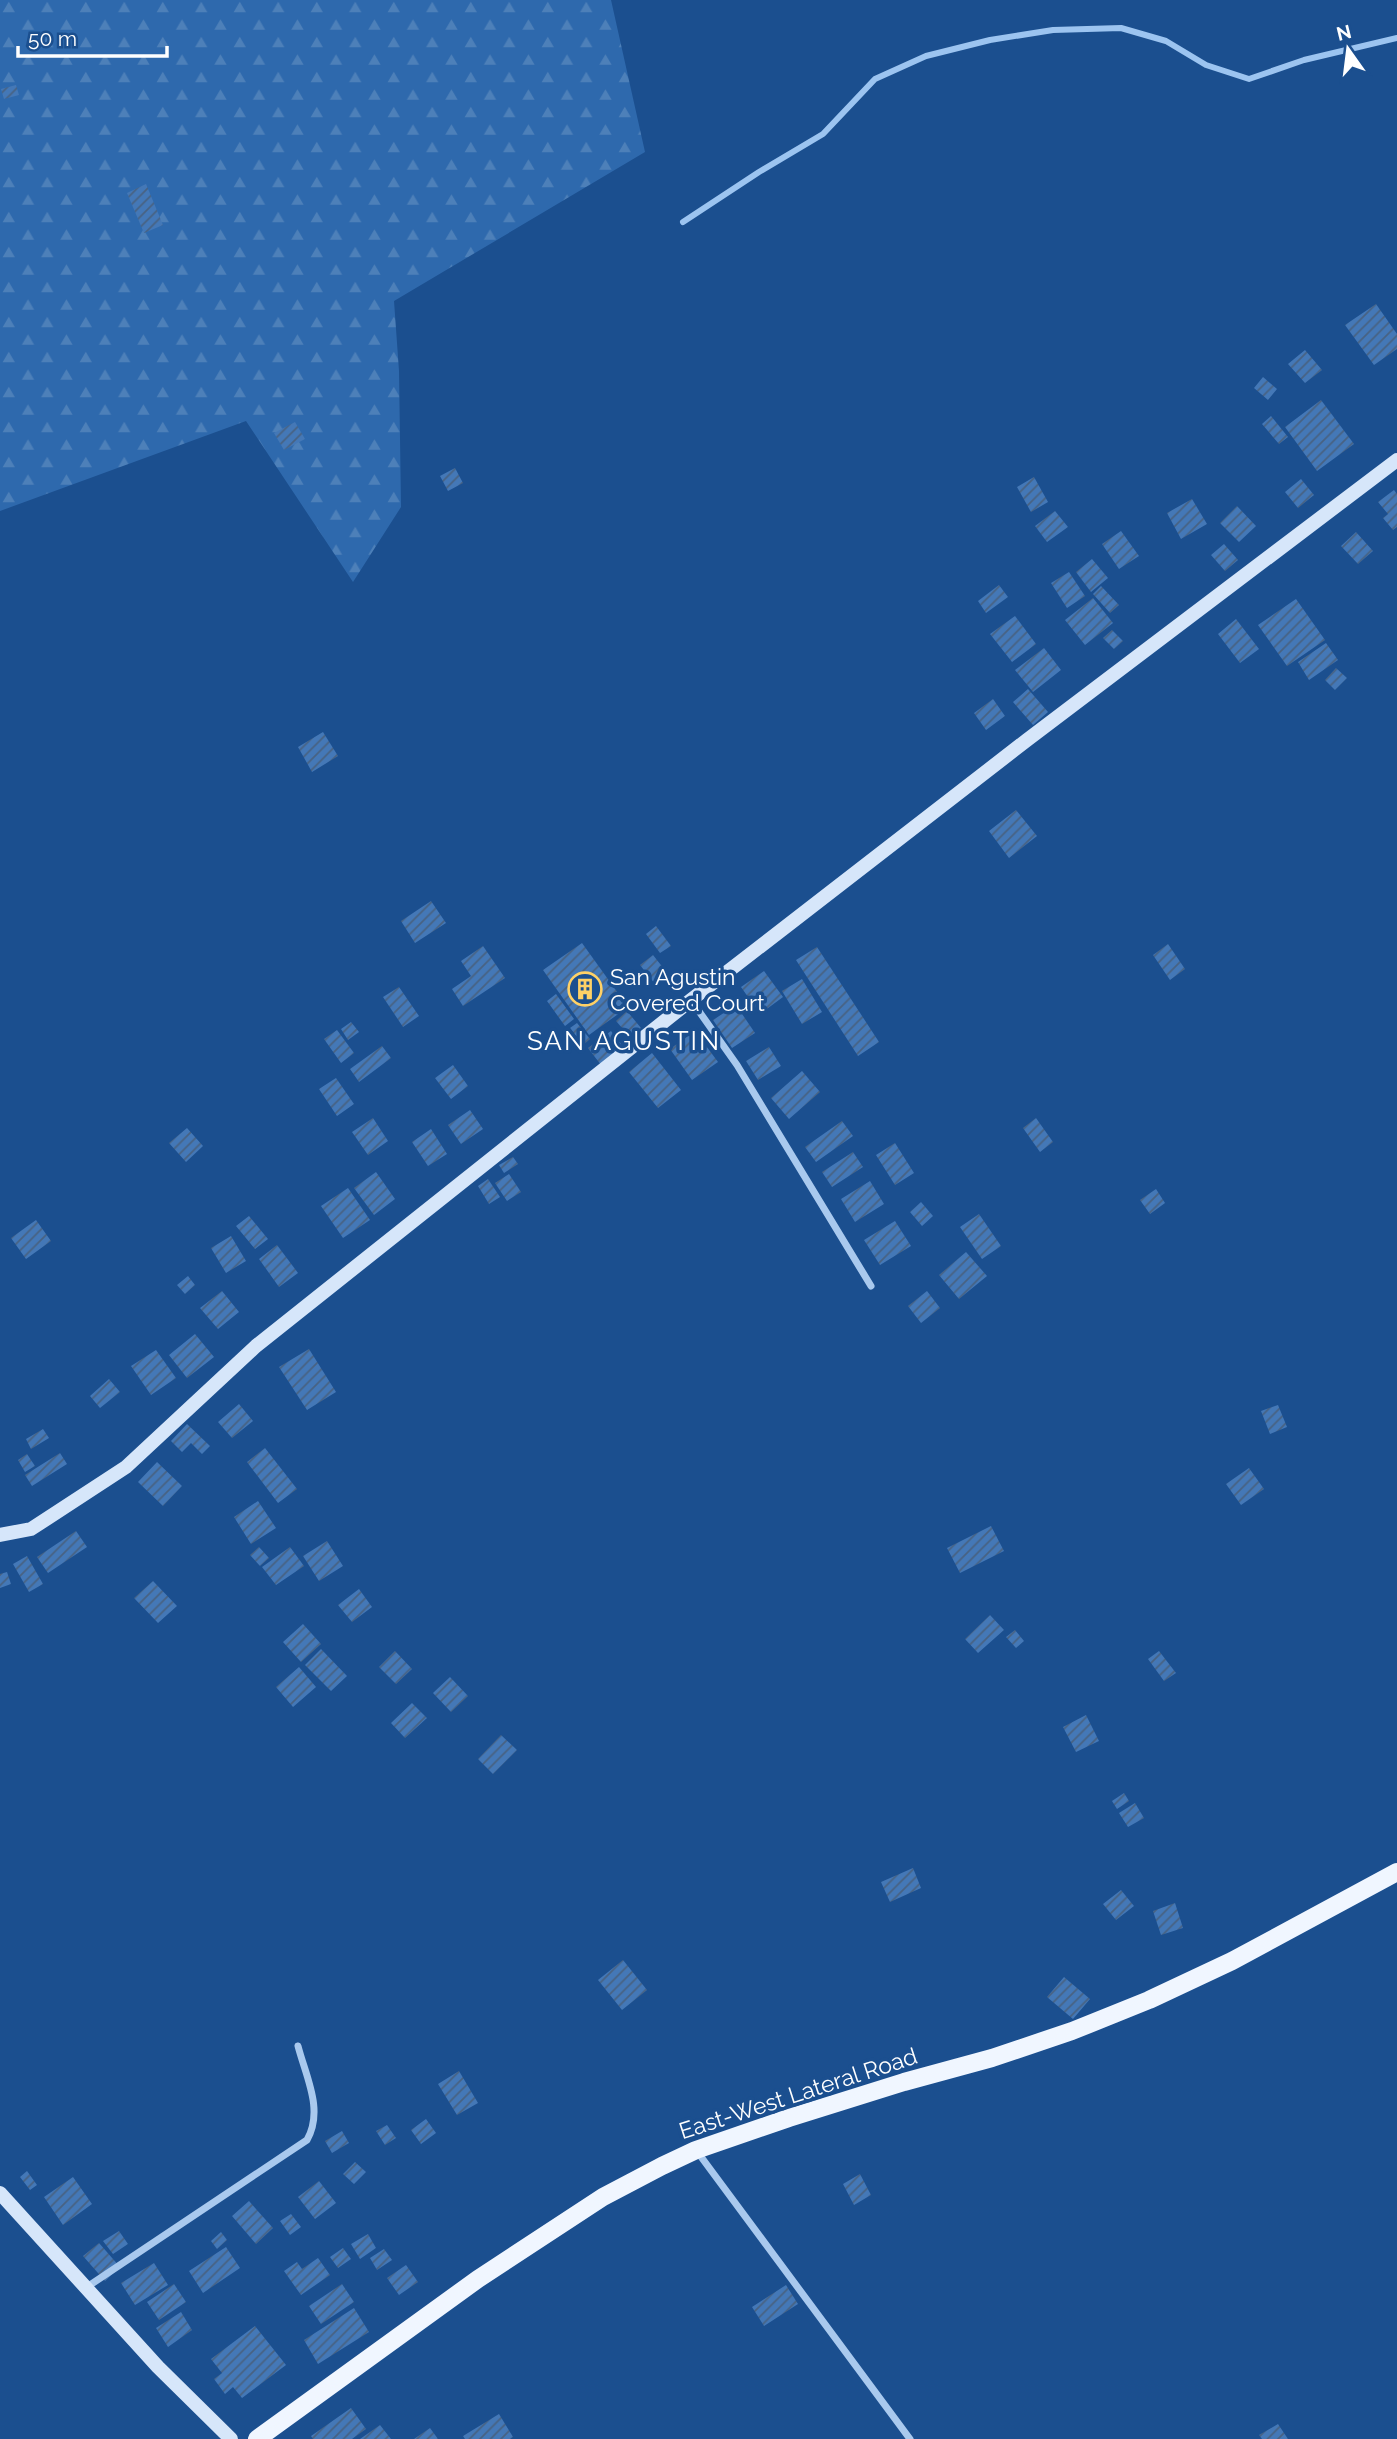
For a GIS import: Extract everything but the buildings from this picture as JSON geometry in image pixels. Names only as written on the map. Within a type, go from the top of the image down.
[{"type":"main road","name":"East-West Lateral Road","points":[[257,2439],[478,2279],[538,2239],[603,2197],[696,2150],[1072,2031],[1149,2000],[1232,1961],[1397,1872]]},
{"type":"street","points":[[0,1535],[31,1529],[126,1467],[256,1346],[691,1000],[1027,740],[1397,460]]},
{"type":"street","points":[[691,1000],[737,1066],[871,1286]]},
{"type":"street","points":[[86,2288],[307,2140],[316,2116],[299,2046]]},
{"type":"street","points":[[696,2150],[911,2439]]},
{"type":"street","points":[[0,2193],[158,2367],[231,2439]]},
{"type":"green space","points":[[0,0],[611,0],[645,152],[394,301],[399,371],[401,507],[353,582],[246,421],[0,511]]},
{"type":"waterway","points":[[683,222],[823,134],[875,79],[926,56],[990,40],[1053,30],[1121,28],[1166,41],[1206,65],[1249,79],[1304,60],[1397,38]]},
{"type":"place","name":"San Agustin Covered Court","points":[[585,989]]},
{"type":"district","name":"SAN AGUSTIN","points":[[624,1041]]}]
